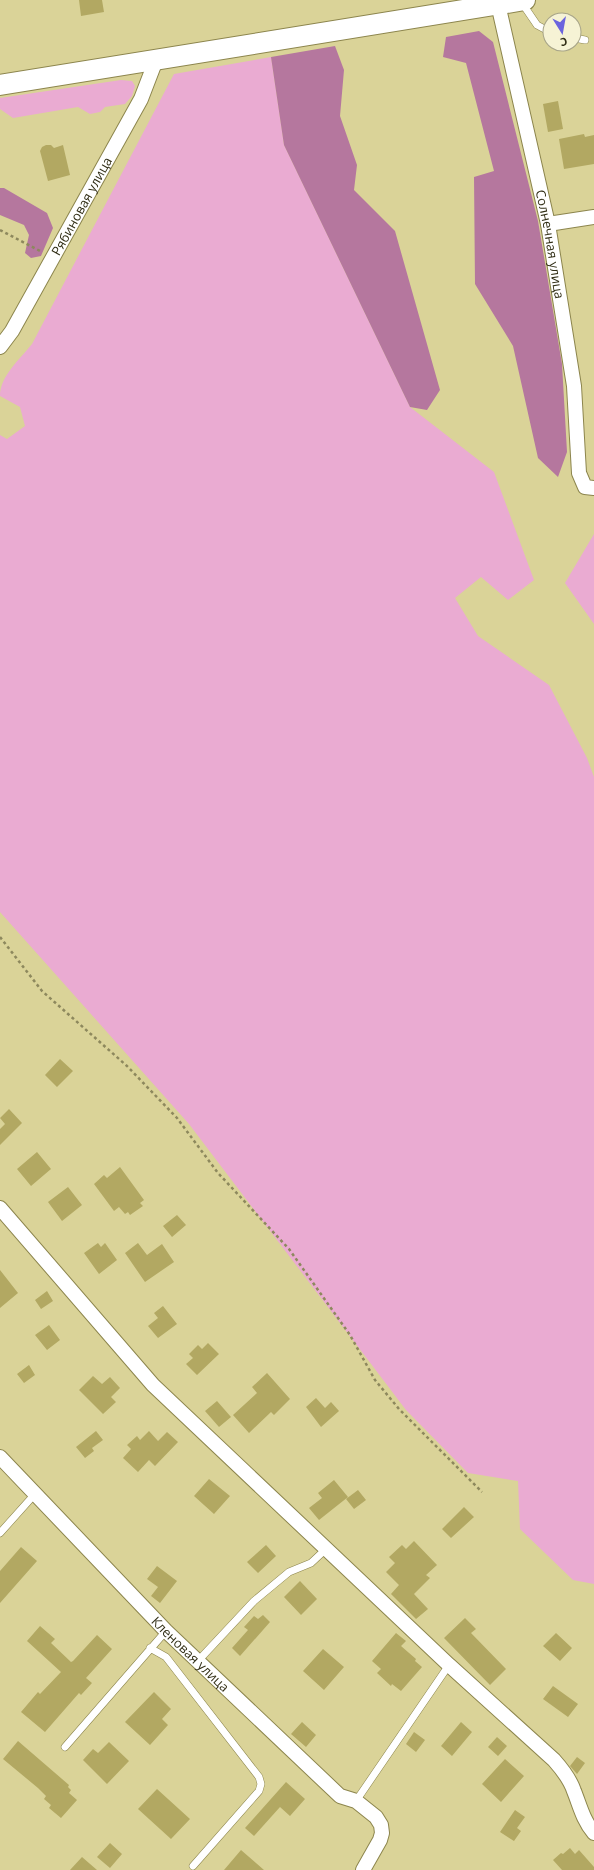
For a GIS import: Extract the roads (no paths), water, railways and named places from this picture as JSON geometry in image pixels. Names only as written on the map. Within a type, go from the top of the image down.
[{"type":"main road","points":[[0,85],[409,20],[523,0]]},
{"type":"street","name":"Солнечная улица","points":[[498,4],[548,224],[574,386],[579,473],[590,487]]},
{"type":"street","name":"Рябиновая улица","points":[[0,347],[12,331],[141,99],[156,60]]},
{"type":"street","points":[[548,224],[594,217]]},
{"type":"street","points":[[0,1208],[153,1386],[448,1665],[554,1760],[566,1774],[574,1790],[580,1811],[594,1833]]},
{"type":"street","name":"Кленовая улица","points":[[0,1457],[166,1631],[198,1662],[340,1796],[356,1801],[376,1817],[381,1825],[382,1834],[363,1870]]},
{"type":"lane","points":[[523,0],[537,25],[542,28]]},
{"type":"lane","points":[[0,1533],[34,1494]]},
{"type":"lane","points":[[198,1662],[254,1601],[288,1572],[311,1563],[326,1549]]},
{"type":"lane","points":[[65,1747],[166,1631]]},
{"type":"lane","points":[[150,1648],[166,1657],[259,1777],[261,1784],[259,1791],[193,1866]]},
{"type":"lane","points":[[356,1801],[448,1665]]}]
